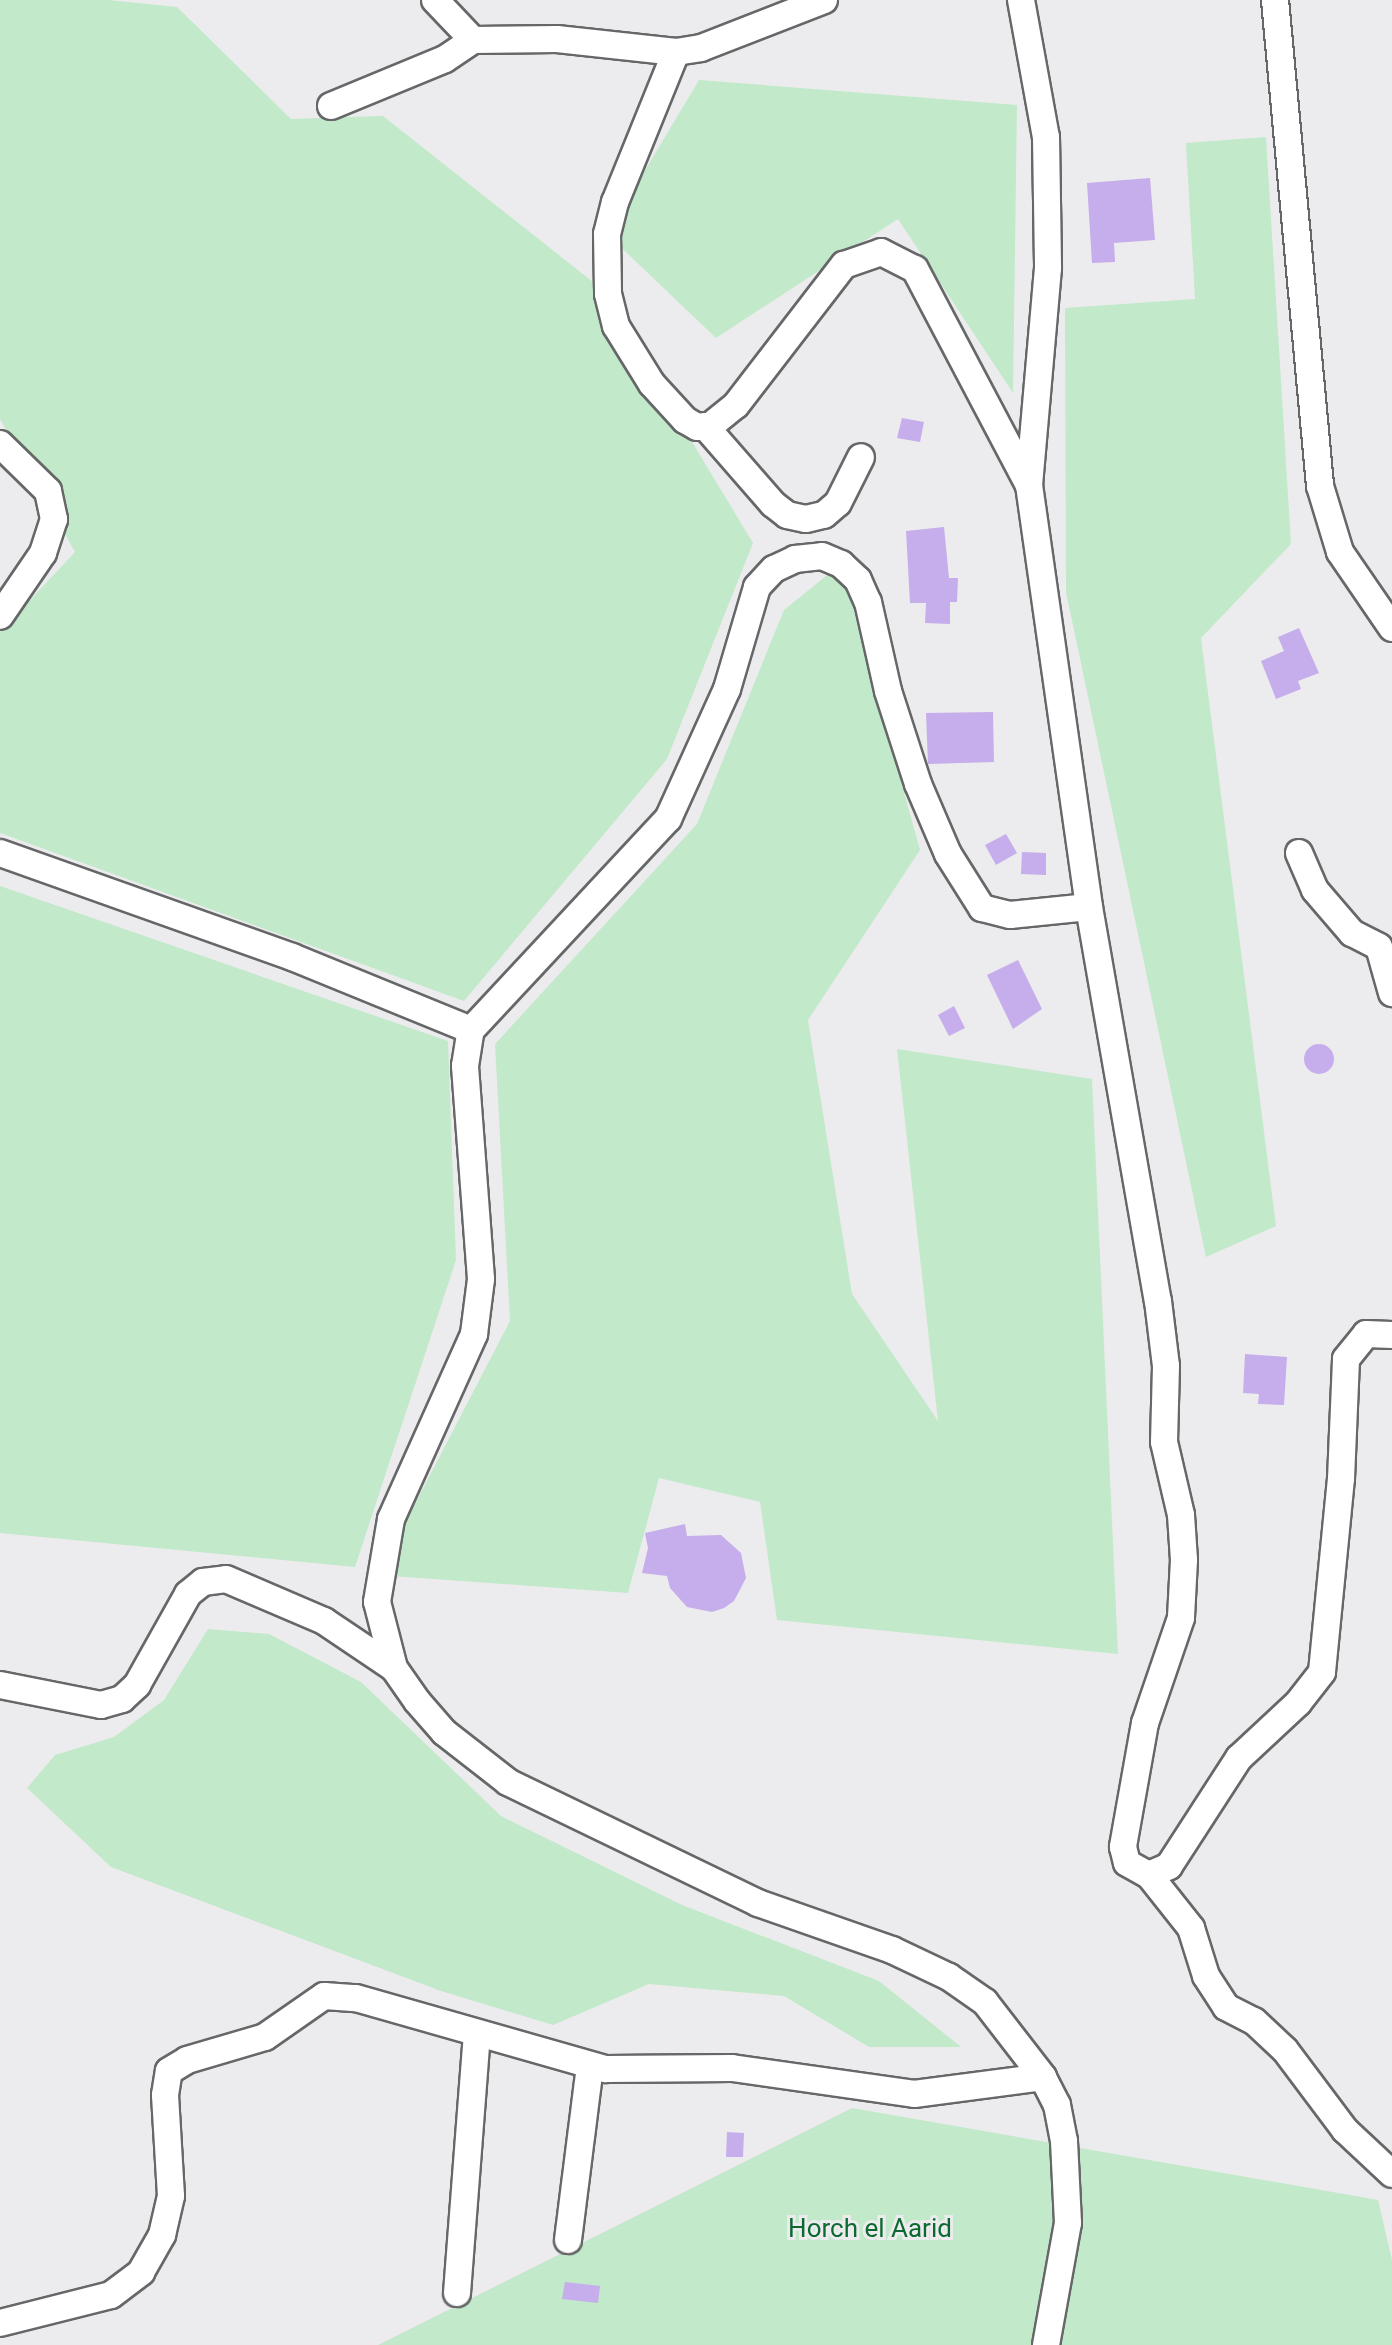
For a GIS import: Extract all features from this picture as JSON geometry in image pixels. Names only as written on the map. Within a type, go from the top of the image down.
[{"type":"street","points":[[435,0],[473,40]]},
{"type":"street","points":[[331,106],[445,59],[473,40],[557,39],[676,52],[776,21],[824,0]]},
{"type":"street","points":[[1021,0],[1042,103],[1048,253],[1029,485],[1089,907],[1158,1301],[1166,1366],[1164,1442],[1182,1530],[1181,1618],[1145,1723],[1123,1847],[1131,1869],[1149,1875],[1191,1928],[1206,1976],[1226,2007],[1254,2021],[1285,2050],[1345,2130],[1392,2174]]},
{"type":"street","points":[[1275,0],[1320,486],[1340,552],[1392,628]]},
{"type":"street","points":[[676,52],[615,202],[607,234],[608,294],[616,326],[652,384],[685,420],[705,426],[773,504],[787,515],[806,519],[824,515],[838,503],[861,457]]},
{"type":"street","points":[[705,426],[736,405],[844,265],[881,252],[915,269],[1029,485]]},
{"type":"street","points":[[0,444],[48,491],[54,519],[43,553],[0,616]]},
{"type":"street","points":[[394,1668],[377,1602],[382,1550],[474,1334],[481,1279],[465,1066],[471,1030],[668,819],[727,689],[757,587],[774,569],[795,559],[822,556],[841,564],[858,580],[868,602],[888,691],[918,784],[948,854],[982,908],[1010,915],[1089,907]]},
{"type":"street","points":[[0,853],[292,957],[471,1030]]},
{"type":"street","points":[[1299,853],[1315,890],[1352,933],[1379,947],[1392,993]]},
{"type":"street","points":[[1149,1875],[1169,1866],[1239,1758],[1298,1703],[1322,1672],[1341,1479],[1346,1359],[1366,1334],[1392,1335]]},
{"type":"street","points":[[0,1685],[101,1705],[122,1699],[137,1685],[188,1594],[203,1582],[226,1579],[324,1621],[394,1668],[444,1732],[508,1782],[758,1903],[892,1950],[949,1977],[985,2002],[1043,2077],[1057,2105],[1069,2181],[1068,2223],[1046,2345]]},
{"type":"street","points":[[0,2323],[111,2295],[152,2257],[171,2196],[165,2081],[176,2064],[265,2037],[313,2000],[335,1995],[590,2066],[747,2069],[914,2094],[1043,2077]]},
{"type":"street","points":[[457,2293],[477,2035]]},
{"type":"street","points":[[568,2240],[590,2066]]},
{"type":"green space","points":[[0,0],[108,0],[177,7],[291,119],[383,116],[598,286],[753,543],[667,759],[464,1001],[0,833],[0,632],[75,552],[0,419]]},
{"type":"green space","points":[[699,80],[1017,105],[1013,393],[898,219],[716,338],[607,234]]},
{"type":"green space","points":[[1266,137],[1291,544],[1201,638],[1276,1226],[1206,1257],[1066,592],[1065,308],[1195,299],[1186,143]]},
{"type":"green space","points":[[841,564],[920,850],[808,1020],[852,1294],[938,1421],[897,1049],[1092,1079],[1118,1654],[777,1620],[760,1502],[659,1478],[628,1593],[378,1575],[510,1321],[495,1044],[697,824],[784,610]]},
{"type":"green space","points":[[0,886],[448,1041],[456,1260],[355,1567],[0,1533]]},
{"type":"green space","points":[[208,1629],[269,1634],[361,1682],[501,1816],[682,1905],[879,1981],[961,2047],[869,2047],[784,1996],[649,1984],[553,2025],[441,1991],[111,1867],[27,1788],[55,1755],[114,1737],[164,1700]]},
{"type":"green space","name":"Horch el Aarid","points":[[852,2108],[1378,2200],[1392,2260],[1392,2345],[378,2345]]},
{"type":"building","points":[[1150,178],[1155,240],[1114,243],[1115,262],[1092,263],[1087,183]]},
{"type":"building","points":[[902,418],[924,422],[920,442],[897,438]]},
{"type":"building","points":[[944,527],[949,578],[958,578],[957,602],[950,602],[950,624],[925,623],[926,603],[910,603],[906,531]]},
{"type":"building","points":[[1299,628],[1319,673],[1298,681],[1301,689],[1276,699],[1261,661],[1284,651],[1278,637]]},
{"type":"building","points":[[993,712],[994,762],[928,764],[926,713]]},
{"type":"building","points":[[1006,834],[1017,853],[996,865],[985,845]]},
{"type":"building","points":[[1022,852],[1046,853],[1046,875],[1021,874]]},
{"type":"building","points":[[1018,960],[1042,1009],[1013,1029],[987,975]]},
{"type":"building","points":[[954,1006],[965,1028],[949,1036],[938,1015]]},
{"type":"building","points":[[1319,1044],[1325,1045],[1333,1053],[1333,1065],[1325,1073],[1319,1074],[1313,1073],[1305,1065],[1304,1059],[1305,1053],[1313,1045]]},
{"type":"building","points":[[1245,1354],[1287,1357],[1284,1405],[1258,1404],[1259,1394],[1243,1393]]},
{"type":"building","points":[[685,1524],[687,1536],[721,1535],[741,1553],[746,1578],[734,1601],[724,1608],[712,1612],[687,1607],[670,1588],[667,1576],[642,1573],[648,1548],[645,1533]]},
{"type":"building","points":[[727,2132],[744,2133],[743,2157],[726,2157]]},
{"type":"building","points":[[565,2282],[600,2286],[598,2303],[562,2299]]}]
